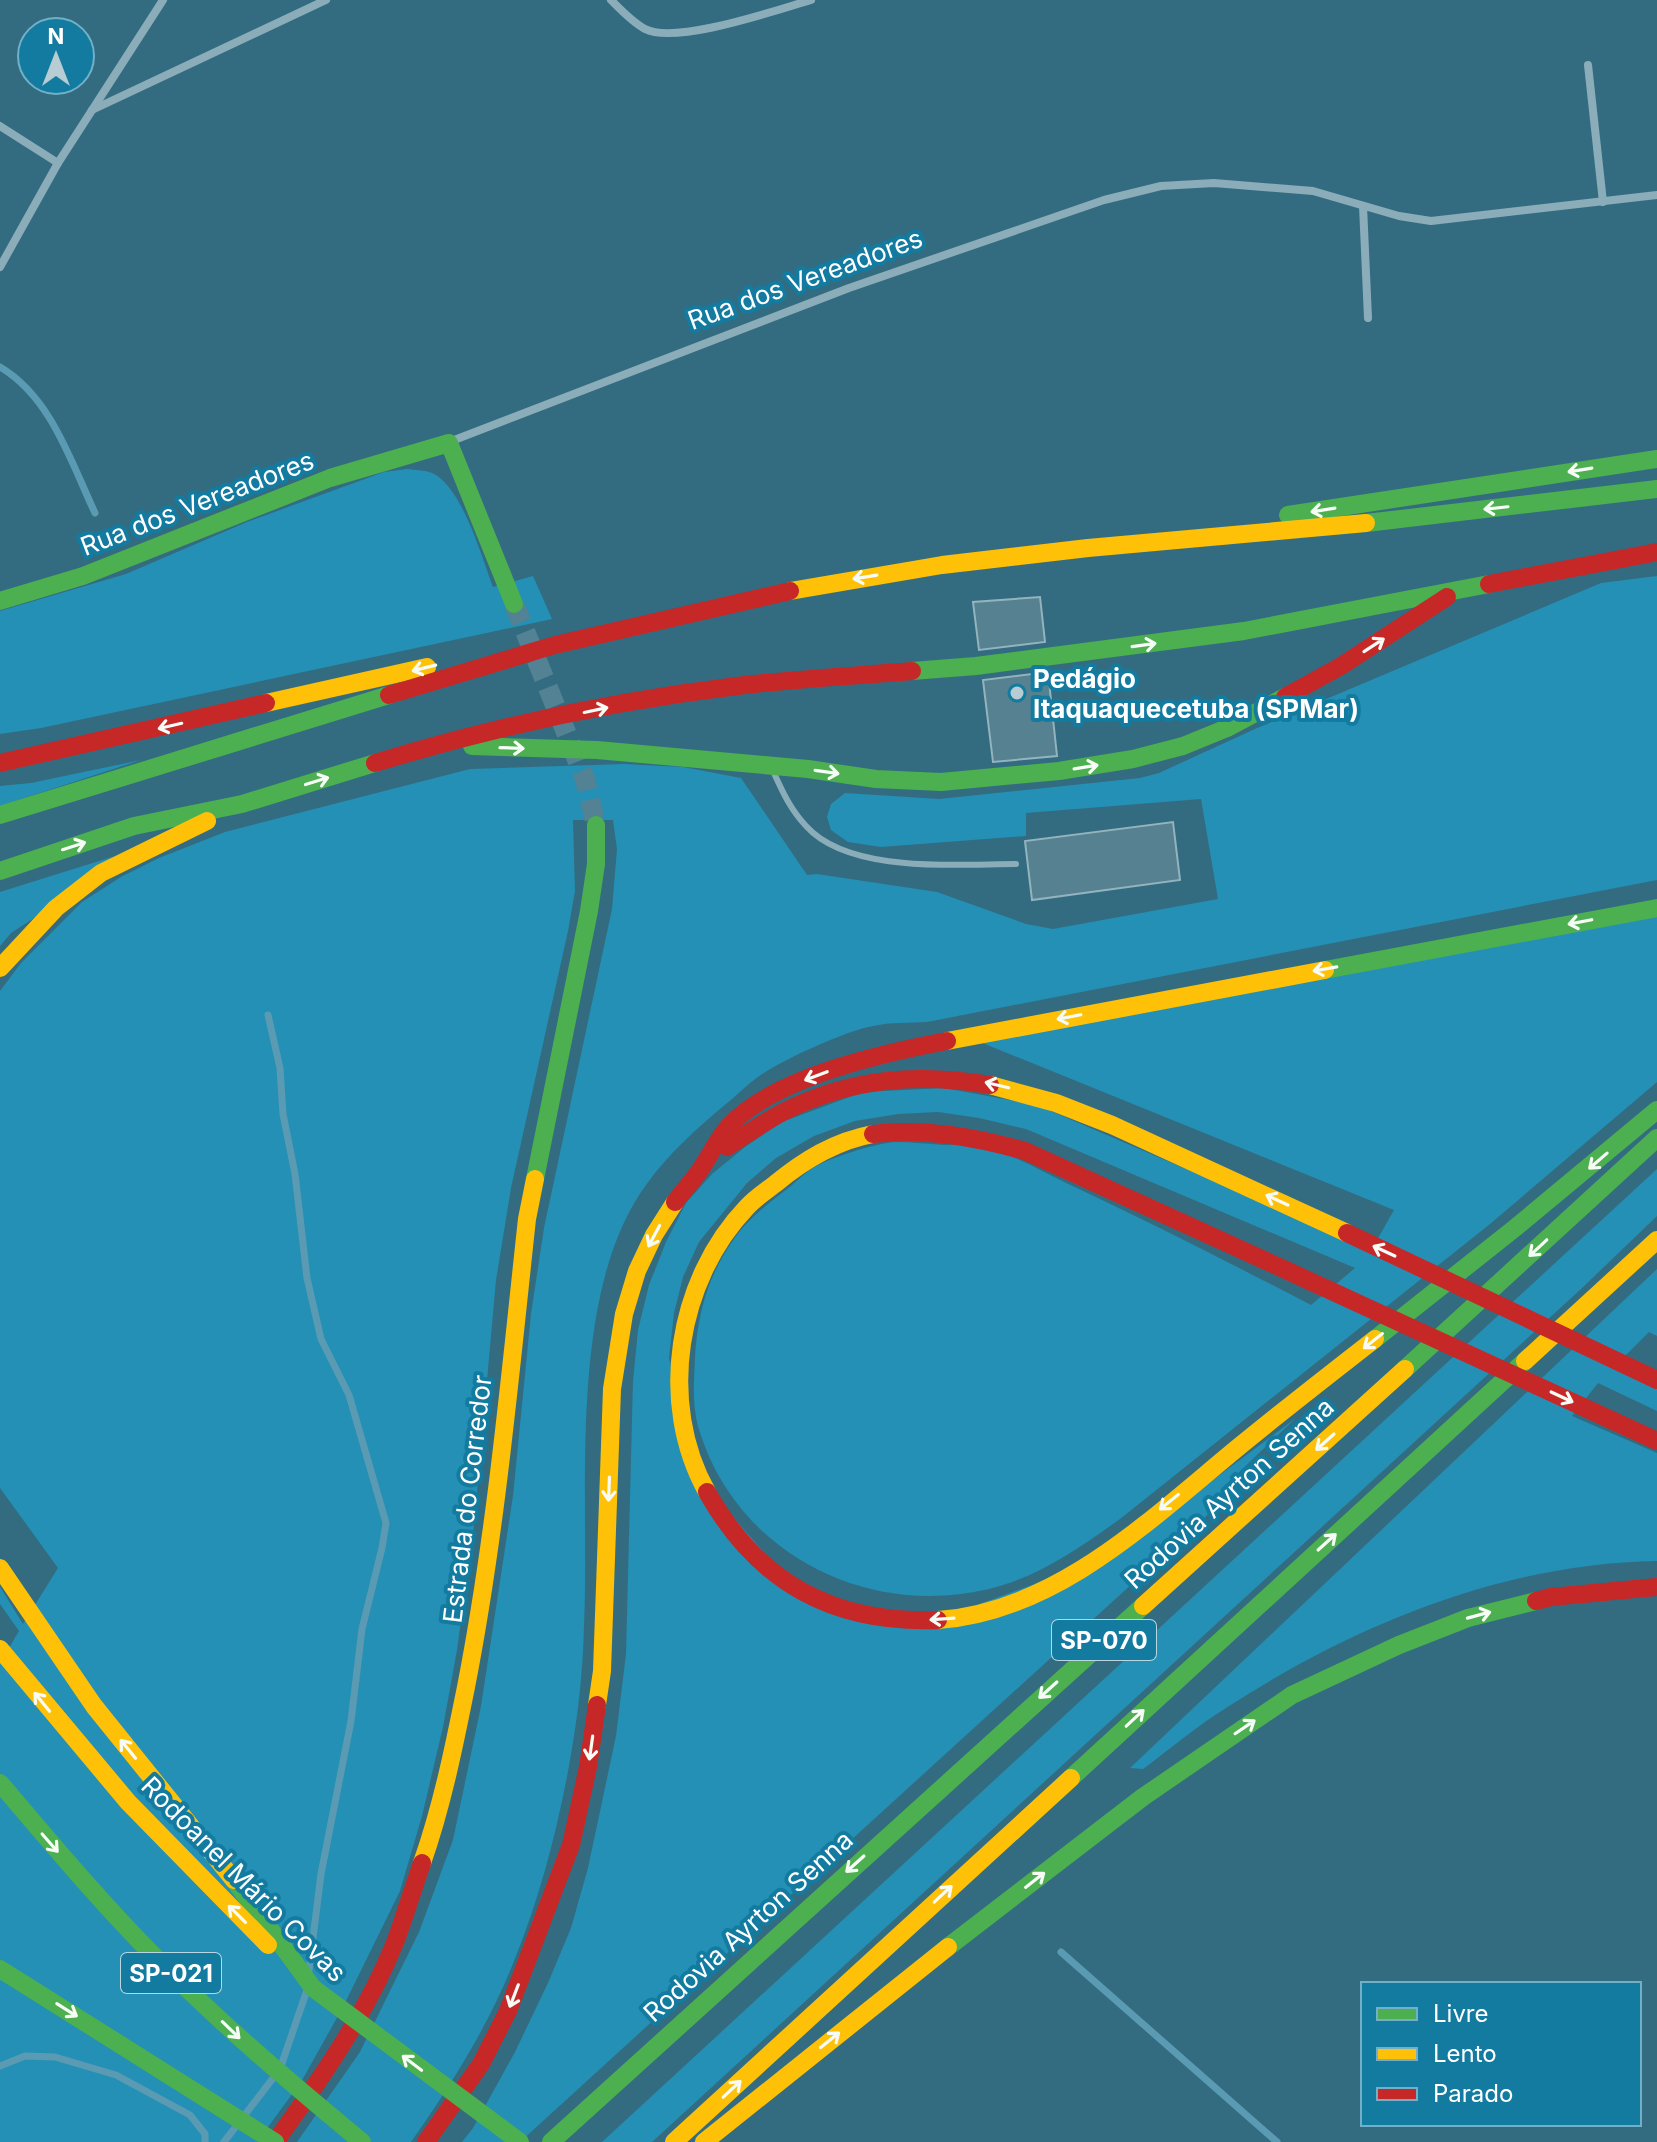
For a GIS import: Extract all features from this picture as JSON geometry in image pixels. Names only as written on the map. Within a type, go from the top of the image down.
[{"type":"main road","name":"Rua dos Vereadores","points":[[0,601],[83,576],[330,478],[449,443]]},
{"type":"main road","points":[[449,443],[514,604]]},
{"type":"main road","points":[[0,815],[167,761],[555,645],[787,591],[862,577],[1088,548],[1657,459]]},
{"type":"main road","points":[[1088,548],[1356,524],[1657,489]]},
{"type":"main road","points":[[0,871],[134,826],[242,804],[434,745],[640,701],[738,686],[976,666],[1169,642],[1244,631],[1657,552]]},
{"type":"main road","points":[[1562,570],[1657,561]]},
{"type":"main road","points":[[434,745],[597,750],[876,779],[941,782],[1059,771],[1133,759],[1183,746],[1227,728],[1341,666],[1458,589]]},
{"type":"main road","points":[[0,763],[485,653],[555,645]]},
{"type":"main road","points":[[0,968],[56,908],[101,873],[242,804]]},
{"type":"main road","name":"Estrada do Corredor","points":[[275,2142],[316,2085],[359,2016],[395,1942],[433,1832],[452,1758],[475,1641],[493,1523],[527,1219],[589,911],[596,864],[596,825]]},
{"type":"main road","points":[[426,2142],[481,2064],[508,2011],[571,1845],[588,1767],[602,1671],[612,1389],[624,1314],[637,1271],[654,1235],[729,1126],[758,1103],[798,1083],[848,1063],[892,1051],[1657,908]]},
{"type":"main road","points":[[698,1173],[755,1126],[808,1100],[853,1085],[898,1077],[952,1078],[992,1083],[1098,1117],[1657,1380]]},
{"type":"main road","points":[[1657,1110],[1562,1192],[1139,1526],[1064,1578],[992,1610],[954,1618],[916,1621],[877,1618],[840,1609],[806,1595],[777,1576],[732,1535],[695,1473],[680,1413],[682,1336],[690,1300],[702,1267],[719,1238],[740,1212],[772,1182],[811,1157],[849,1140],[891,1133],[934,1133],[980,1138],[1025,1151],[1288,1271],[1657,1441]]},
{"type":"main road","name":"Rodovia Ayrton Senna","points":[[551,2142],[793,1919],[1389,1384],[1657,1138]]},
{"type":"main road","name":"SP-070","points":[[674,2142],[1657,1240]]},
{"type":"main road","points":[[0,1568],[94,1706],[237,1884],[313,1988]]},
{"type":"main road","points":[[704,2142],[854,2020],[1143,1797],[1292,1695],[1399,1645],[1468,1618],[1551,1597],[1657,1587]]},
{"type":"main road","name":"Rodoanel Mário Covas","points":[[0,1649],[47,1709],[148,1825],[313,1988],[520,2142]]},
{"type":"main road","name":"SP-021","points":[[0,1783],[158,1960],[261,2058],[362,2142]]},
{"type":"main road","points":[[0,1969],[275,2142]]},
{"type":"street","points":[[0,267],[58,163],[163,0]]},
{"type":"street","points":[[91,110],[326,0]]},
{"type":"street","points":[[611,0],[647,30],[674,32],[709,29],[811,0]]},
{"type":"street","points":[[1588,65],[1603,202]]},
{"type":"street","points":[[0,126],[58,163]]},
{"type":"street","name":"Rua dos Vereadores","points":[[449,443],[849,288],[1104,200],[1161,186],[1214,183],[1313,191],[1431,221],[1657,195]]},
{"type":"street","points":[[1363,206],[1368,318]]},
{"type":"lane","points":[[771,766],[787,803],[808,829],[830,844],[860,856],[916,865],[1016,864]]},
{"type":"shaded area","points":[[407,469],[432,473],[453,492],[470,524],[493,587],[533,576],[552,619],[41,728],[0,734],[0,611],[126,574],[247,522],[384,472]]},
{"type":"shaded area","points":[[1657,576],[1657,880],[927,1022],[861,1029],[816,1046],[762,1074],[704,1122],[664,1163],[646,1185],[621,1230],[603,1282],[587,1398],[584,1626],[578,1710],[554,1837],[523,1937],[481,2031],[455,2077],[411,2142],[297,2142],[360,2052],[419,1932],[453,1840],[481,1706],[513,1496],[531,1314],[544,1228],[612,909],[617,849],[613,820],[573,820],[575,891],[511,1188],[496,1280],[474,1525],[457,1650],[422,1816],[400,1891],[343,2007],[301,2082],[257,2142],[0,2142],[0,1663],[19,1631],[0,1604],[0,1587],[23,1624],[58,1568],[0,1488],[0,991],[21,963],[82,902],[159,858],[225,832],[470,769],[624,764],[683,767],[741,778],[807,875],[937,892],[1026,924],[1053,929],[1218,899],[1201,799],[1026,813],[1026,836],[881,847],[848,842],[831,830],[827,817],[831,804],[845,793],[939,799],[1140,778],[1159,773],[1255,729],[1601,583]]},
{"type":"shaded area","points":[[141,760],[0,806],[0,786],[31,783]]},
{"type":"shaded area","points":[[115,856],[48,909],[11,933],[0,946],[0,892]]},
{"type":"shaded area","points":[[1657,916],[1657,1082],[1490,1224],[1120,1519],[1058,1560],[1007,1584],[942,1596],[896,1594],[851,1584],[810,1566],[773,1540],[741,1508],[716,1470],[698,1426],[694,1401],[695,1358],[701,1312],[716,1269],[744,1226],[759,1212],[814,1167],[857,1150],[896,1142],[975,1145],[1021,1160],[1311,1305],[1355,1268],[1026,1129],[938,1112],[855,1121],[814,1136],[776,1158],[747,1183],[699,1242],[683,1277],[674,1313],[669,1358],[696,1475],[784,1575],[847,1604],[941,1618],[1111,1556],[1296,1418],[1235,1476],[1236,1489],[520,2142],[462,2142],[515,2052],[548,1983],[571,1928],[588,1868],[616,1736],[626,1654],[633,1381],[638,1330],[649,1285],[666,1242],[686,1203],[712,1174],[782,1122],[863,1092],[944,1088],[1037,1105],[1372,1249],[1394,1210],[980,1042]]},
{"type":"shaded area","points":[[1657,1169],[1657,1216],[1581,1289],[652,2142],[602,2142]]},
{"type":"shaded area","points":[[1657,1269],[1657,1336],[1649,1332],[1618,1363],[1657,1382],[1657,1411],[1598,1383],[1572,1416],[1657,1453],[1657,1561],[1543,1573],[1431,1604],[1377,1626],[1274,1678],[1215,1715],[1143,1769],[1130,1768]]},
{"type":"building","points":[[1040,597],[1045,642],[979,650],[973,602]]},
{"type":"building","points":[[1048,672],[1057,756],[993,762],[983,680]]},
{"type":"building","points":[[1173,822],[1180,880],[1032,900],[1025,841]]},
{"type":"waterway","points":[[0,367],[18,380],[46,413],[68,452],[95,513]]},
{"type":"waterway","points":[[268,1015],[280,1068],[283,1114],[295,1174],[307,1278],[321,1339],[349,1395],[386,1523],[362,1629],[351,1721],[321,1874],[309,1970]]},
{"type":"waterway","points":[[1061,1952],[1277,2142]]},
{"type":"waterway","points":[[224,2142],[280,2069],[307,1990]]},
{"type":"waterway","points":[[0,2066],[25,2056],[55,2057],[116,2075],[190,2115],[205,2134],[205,2142]]},
{"type":"tunnel","points":[[514,604],[585,779],[596,825]]},
{"type":"traffic: fast","points":[[0,601],[83,576],[330,478],[449,443],[514,604]]},
{"type":"traffic: fast","points":[[1288,515],[1657,459]]},
{"type":"traffic: fast","points":[[1366,523],[1657,489]]},
{"type":"traffic: fast","points":[[912,671],[976,666],[1244,631],[1489,584]]},
{"type":"traffic: fast","points":[[0,815],[389,695]]},
{"type":"traffic: fast","points":[[472,746],[597,750],[808,769],[876,779],[941,782],[1059,771],[1133,759],[1183,746],[1227,728],[1285,697]]},
{"type":"traffic: fast","points":[[0,871],[134,826],[242,804],[375,763]]},
{"type":"traffic: fast","points":[[535,1179],[589,911],[596,864],[596,825]]},
{"type":"traffic: fast","points":[[1325,970],[1657,908]]},
{"type":"traffic: fast","points":[[1375,1339],[1657,1110]]},
{"type":"traffic: fast","points":[[1405,1369],[1657,1138]]},
{"type":"traffic: fast","points":[[1071,1778],[1525,1361]]},
{"type":"traffic: fast","points":[[948,1947],[1143,1797],[1292,1695],[1399,1645],[1468,1618],[1536,1601]]},
{"type":"traffic: fast","points":[[551,2142],[1143,1606]]},
{"type":"traffic: fast","points":[[0,1783],[97,1895],[182,1984],[258,2054],[362,2142]]},
{"type":"traffic: fast","points":[[234,1880],[313,1988]]},
{"type":"traffic: fast","points":[[0,1969],[275,2142]]},
{"type":"traffic: fast","points":[[313,1988],[520,2142]]},
{"type":"traffic: slow","points":[[790,591],[942,565],[1088,548],[1366,523]]},
{"type":"traffic: slow","points":[[266,703],[427,667]]},
{"type":"traffic: slow","points":[[0,968],[56,908],[101,873],[207,821]]},
{"type":"traffic: slow","points":[[947,1041],[1325,970]]},
{"type":"traffic: slow","points":[[990,1085],[1056,1103],[1112,1125],[1347,1233]]},
{"type":"traffic: slow","points":[[707,1492],[691,1457],[682,1420],[679,1382],[682,1344],[690,1306],[704,1270],[723,1237],[757,1198],[821,1153],[846,1141],[873,1134]]},
{"type":"traffic: slow","points":[[422,1863],[447,1776],[477,1629],[501,1454],[527,1219],[535,1179]]},
{"type":"traffic: slow","points":[[597,1705],[602,1671],[612,1389],[624,1314],[637,1271],[654,1235],[675,1202]]},
{"type":"traffic: slow","points":[[1525,1361],[1657,1240]]},
{"type":"traffic: slow","points":[[938,1620],[982,1613],[1023,1599],[1063,1580],[1101,1556],[1138,1530],[1375,1339]]},
{"type":"traffic: slow","points":[[1143,1606],[1405,1369]]},
{"type":"traffic: slow","points":[[0,1568],[94,1706],[234,1880]]},
{"type":"traffic: slow","points":[[0,1649],[128,1802],[268,1945]]},
{"type":"traffic: slow","points":[[674,2142],[1071,1778]]},
{"type":"traffic: slow","points":[[704,2142],[948,1947]]},
{"type":"traffic: jam","points":[[1489,584],[1657,552]]},
{"type":"traffic: jam","points":[[389,695],[555,645],[790,591]]},
{"type":"traffic: jam","points":[[1285,697],[1341,666],[1447,597]]},
{"type":"traffic: jam","points":[[375,763],[509,727],[645,699],[759,684],[912,671]]},
{"type":"traffic: jam","points":[[0,763],[266,703]]},
{"type":"traffic: jam","points":[[675,1202],[729,1126],[773,1094],[862,1060],[947,1041]]},
{"type":"traffic: jam","points":[[727,1147],[785,1111],[835,1091],[860,1085],[911,1079],[990,1085]]},
{"type":"traffic: jam","points":[[873,1134],[912,1132],[950,1135],[1025,1151],[1288,1271]]},
{"type":"traffic: jam","points":[[1347,1233],[1657,1380]]},
{"type":"traffic: jam","points":[[1288,1271],[1657,1441]]},
{"type":"traffic: jam","points":[[707,1492],[727,1524],[750,1551],[775,1574],[803,1592],[865,1614],[938,1620]]},
{"type":"traffic: jam","points":[[1536,1601],[1657,1587]]},
{"type":"traffic: jam","points":[[426,2142],[481,2064],[508,2011],[571,1845],[588,1767],[597,1705]]},
{"type":"traffic: jam","points":[[275,2142],[326,2070],[371,1994],[396,1940],[422,1863]]},
{"type":"place","name":"Pedágio Itaquaquecetuba (SPMar)","points":[[1017,693]]}]
